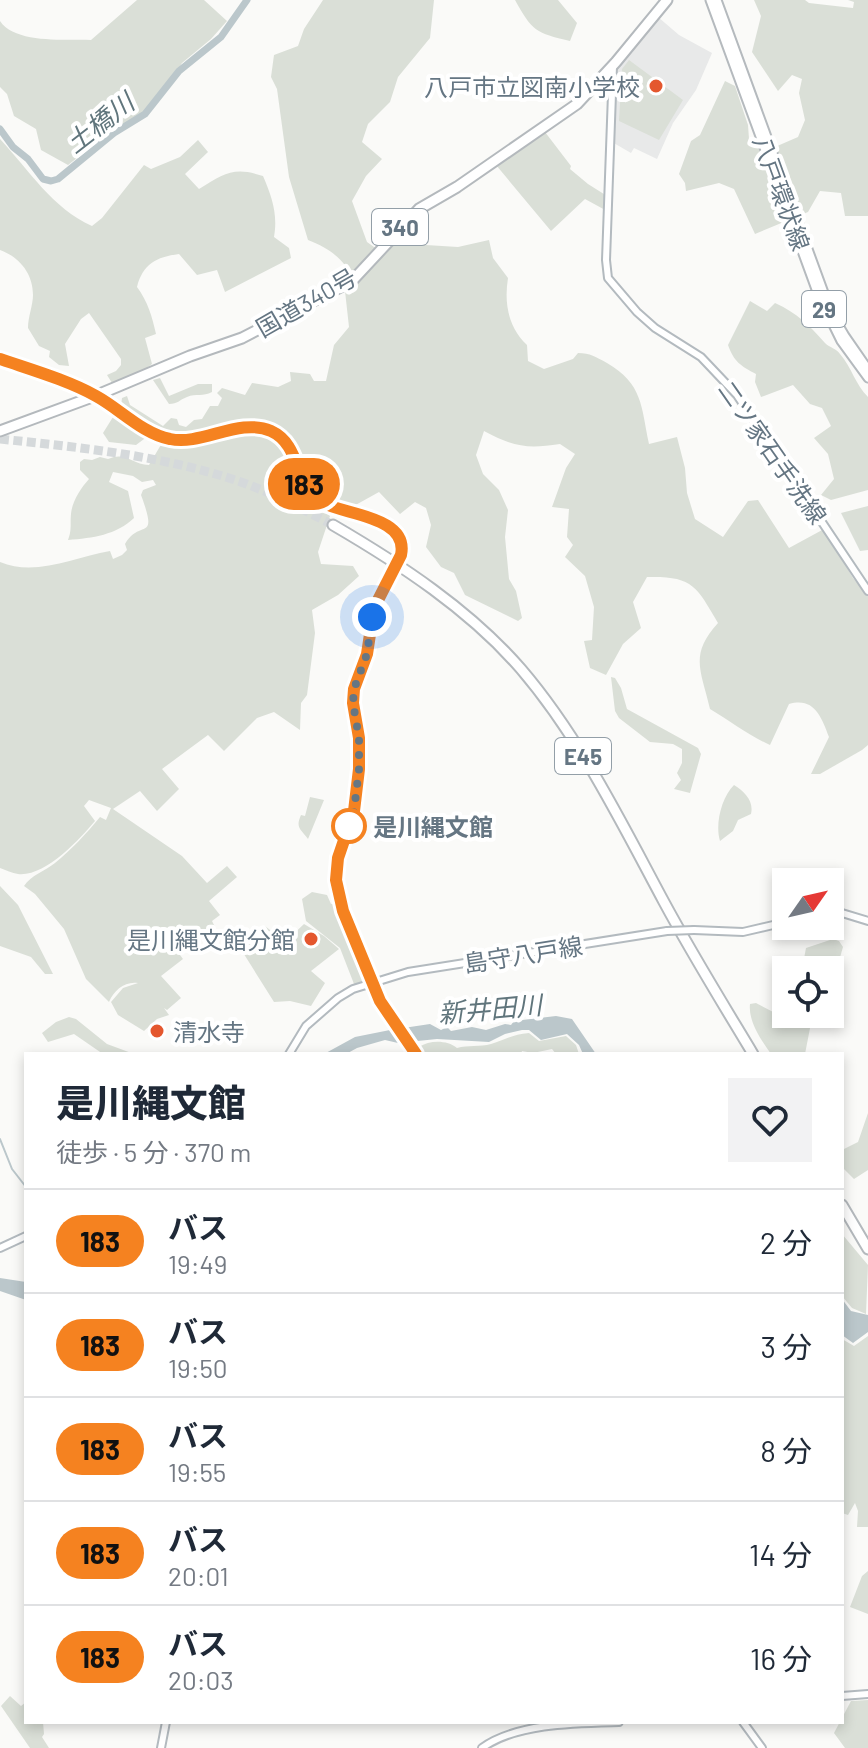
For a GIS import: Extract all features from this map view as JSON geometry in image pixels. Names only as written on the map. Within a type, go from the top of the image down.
[{"type":"highway","name":"国道340号","points":[[0,431],[242,338],[352,281],[419,209],[457,187],[571,109],[613,66],[667,0]]},
{"type":"highway","name":"E45","points":[[333,525],[396,564],[447,602],[509,657],[536,687],[592,771],[684,939],[752,1052]]},
{"type":"highway","points":[[844,1208],[868,1249]]},
{"type":"main road","name":"八戸環状線","points":[[710,0],[766,140]]},
{"type":"main road","name":"八戸環状線","points":[[717,0],[831,312],[868,369]]},
{"type":"main road","name":"八戸環状線","points":[[799,230],[826,313],[841,341],[868,378]]},
{"type":"street","name":"二ツ家石手洗線","points":[[613,66],[606,260],[608,278],[644,319],[701,357],[737,395],[868,591]]},
{"type":"street","points":[[0,359],[95,396],[154,433],[171,440],[254,428],[276,434],[287,444],[305,485],[314,497],[380,522],[395,531],[402,548],[399,560],[374,608],[367,654],[354,689],[359,769],[354,811],[338,858],[336,874],[340,902],[373,984],[391,1020],[415,1052]]},
{"type":"street","points":[[844,914],[868,921]]},
{"type":"street","name":"島守八戸線","points":[[290,1052],[300,1034],[323,1010],[346,993],[408,972],[667,931],[743,932],[772,925]]},
{"type":"street","points":[[0,1248],[24,1237]]},
{"type":"street","points":[[844,1696],[868,1694]]},
{"type":"street","points":[[161,1748],[166,1724]]},
{"type":"street","points":[[482,1748],[508,1735],[568,1724]]},
{"type":"street","points":[[744,1724],[762,1748]]},
{"type":"shaded area","points":[[137,0],[204,0],[227,21],[182,63],[156,103],[139,120],[95,144],[68,165],[41,150],[36,129],[14,116],[7,94],[0,87],[0,21],[17,34],[29,37],[91,40]]},
{"type":"shaded area","points":[[323,0],[434,0],[430,38],[398,77],[390,102],[368,124],[362,142],[382,159],[366,176],[352,201],[367,242],[381,252],[394,243],[458,247],[489,240],[493,258],[508,278],[509,314],[515,330],[527,345],[528,361],[544,369],[573,359],[578,353],[586,354],[607,363],[628,379],[642,407],[649,444],[677,437],[695,519],[723,537],[748,501],[758,500],[789,548],[824,529],[853,578],[868,596],[868,745],[862,750],[820,774],[811,774],[829,737],[811,706],[805,703],[789,704],[770,745],[710,709],[701,673],[700,654],[703,644],[718,623],[698,591],[674,578],[647,577],[633,602],[641,628],[623,644],[606,675],[590,668],[584,641],[592,640],[594,607],[585,576],[565,557],[573,545],[567,537],[569,509],[552,507],[566,468],[575,454],[560,444],[521,445],[484,431],[476,455],[483,474],[499,490],[508,510],[505,537],[509,579],[516,591],[522,618],[518,621],[465,595],[454,573],[441,567],[426,547],[431,525],[426,508],[415,502],[400,514],[379,492],[352,507],[326,497],[307,480],[289,440],[273,427],[261,423],[235,425],[195,435],[169,435],[121,406],[122,398],[127,396],[130,405],[163,426],[171,418],[186,427],[194,420],[202,419],[210,406],[218,406],[222,398],[217,393],[222,388],[245,395],[252,383],[278,387],[291,381],[290,372],[310,374],[314,381],[326,381],[334,345],[349,327],[345,291],[356,283],[337,257],[308,240],[289,177],[277,89],[271,77],[274,55],[298,46],[304,29]]},
{"type":"shaded area","points":[[515,0],[558,0],[577,23],[570,41],[536,29]]},
{"type":"shaded area","points":[[754,0],[805,0],[853,8],[854,2],[848,0],[868,0],[868,216],[845,216],[841,193],[820,191],[808,212],[755,234],[734,189],[719,183],[686,191],[679,174],[691,141],[700,135],[725,81],[735,86],[748,125],[749,139],[755,145],[768,150],[798,137],[805,120],[799,93],[802,79],[792,75],[778,91],[752,52],[761,16]]},
{"type":"shaded area","name":"八戸市立図南小学校","points":[[658,17],[679,35],[712,53],[696,90],[673,123],[657,159],[634,148],[631,153],[612,142],[615,67]]},
{"type":"shaded area","points":[[629,60],[683,100],[659,140],[619,121],[622,69]]},
{"type":"shaded area","points":[[545,132],[571,166],[570,169],[607,196],[607,211],[585,199],[551,231],[496,165]]},
{"type":"shaded area","points":[[0,139],[53,199],[92,226],[102,218],[144,165],[151,169],[180,157],[198,140],[208,152],[185,174],[199,189],[229,173],[263,176],[273,206],[274,237],[289,248],[291,258],[225,292],[217,270],[197,275],[179,254],[157,260],[147,267],[137,287],[149,309],[156,334],[145,338],[152,364],[140,373],[112,383],[107,375],[116,371],[121,359],[89,313],[81,319],[65,344],[69,366],[59,365],[49,357],[50,351],[39,346],[28,328],[33,295],[28,273],[13,257],[0,250]]},
{"type":"shaded area","points":[[750,301],[767,311],[775,303],[802,320],[838,352],[868,397],[868,490],[831,500],[821,495],[834,479],[828,454],[814,438],[831,426],[822,408],[810,404],[793,385],[761,397],[755,382],[756,374],[733,356],[728,345]]},
{"type":"shaded area","points":[[160,378],[169,396],[198,384],[212,384],[212,392],[169,404],[153,380]]},
{"type":"shaded area","points":[[112,411],[148,436],[136,445],[109,442],[103,433],[113,417]]},
{"type":"shaded area","points":[[250,433],[275,440],[288,457],[302,490],[311,502],[330,516],[318,552],[321,564],[353,566],[359,576],[338,595],[312,610],[315,633],[307,695],[301,703],[300,730],[274,712],[257,718],[224,751],[208,735],[162,769],[179,789],[157,811],[140,791],[113,809],[182,856],[207,883],[227,866],[237,877],[209,901],[220,915],[212,921],[215,927],[180,955],[183,959],[161,976],[181,998],[167,1010],[164,1008],[169,1015],[157,1019],[144,1031],[118,1015],[111,1002],[123,988],[138,983],[120,987],[109,1002],[86,979],[64,929],[35,894],[24,886],[67,852],[100,817],[106,820],[111,808],[89,800],[84,806],[95,821],[61,856],[39,870],[18,874],[0,868],[0,562],[41,567],[110,551],[113,559],[127,550],[125,544],[131,536],[148,525],[141,495],[143,490],[156,485],[153,480],[142,482],[133,476],[113,472],[109,482],[128,491],[134,518],[112,532],[68,540],[73,504],[89,479],[80,470],[80,462],[84,459],[119,456],[149,465],[162,443],[194,444]]},
{"type":"shaded area","points":[[868,506],[868,550],[860,551],[841,513]]},
{"type":"shaded area","points":[[611,677],[621,688],[627,709],[698,748],[701,754],[690,793],[674,789],[681,780],[677,773],[682,763],[682,749],[673,744],[650,742],[619,718],[615,711]]},
{"type":"shaded area","points":[[734,785],[748,797],[751,814],[738,820],[733,831],[720,841],[720,812]]},
{"type":"shaded area","points":[[310,797],[324,800],[308,839],[299,823],[301,815],[305,816]]},
{"type":"shaded area","points":[[0,886],[18,905],[53,974],[45,974],[31,957],[0,946]]},
{"type":"shaded area","points":[[312,892],[327,895],[331,904],[336,903],[364,976],[361,982],[354,984],[340,948],[306,921],[302,899]]},
{"type":"shaded area","points":[[304,924],[339,949],[311,971],[325,983],[311,1006],[290,1001],[274,1002],[242,951],[243,947],[265,926],[285,942]]},
{"type":"shaded area","points":[[830,940],[839,941],[843,947],[840,956],[804,956],[806,948]]},
{"type":"shaded area","points":[[756,1003],[772,1011],[772,1028],[810,1028],[805,1052],[770,1052],[751,1017],[750,1004]]},
{"type":"shaded area","points":[[556,1016],[572,1019],[595,1052],[582,1052],[567,1034],[541,1040],[529,1030],[522,1030],[489,1042],[437,1039],[398,1043],[385,1040],[350,1052],[328,1052],[355,1037],[390,1030],[430,1024],[441,1030],[447,1027],[451,1031],[472,1027],[486,1030],[511,1025],[514,1021]]},
{"type":"shaded area","points":[[69,1017],[76,1019],[107,1044],[129,1052],[100,1052],[74,1034],[48,1042],[42,1033]]},
{"type":"shaded area","points":[[529,1033],[539,1041],[566,1036],[576,1045],[578,1052],[554,1052],[552,1049],[538,1052],[423,1052],[419,1047],[438,1042],[457,1048],[483,1045]]},
{"type":"shaded area","points":[[868,1113],[868,1170],[854,1179],[844,1169],[844,1149],[858,1142]]},
{"type":"shaded area","points":[[844,1236],[868,1265],[866,1314],[852,1308],[844,1298]]},
{"type":"shaded area","points":[[0,1278],[24,1282],[24,1299],[0,1291]]},
{"type":"shaded area","points":[[844,1302],[851,1311],[868,1315],[868,1332],[853,1343],[844,1336]]},
{"type":"shaded area","points":[[868,1336],[868,1527],[857,1527],[855,1503],[848,1515],[844,1514],[844,1340],[854,1346]]},
{"type":"shaded area","points":[[868,1571],[868,1614],[850,1607],[862,1576]]},
{"type":"shaded area","points":[[10,1696],[21,1706],[24,1704],[24,1724],[43,1724],[42,1737],[49,1748],[30,1748],[1,1706]]},
{"type":"shaded area","points":[[868,1700],[868,1748],[845,1748],[834,1733],[839,1724],[844,1724],[844,1714],[851,1701]]},
{"type":"waterway","name":"土橋川","points":[[0,129],[43,179],[58,179],[114,133],[145,114],[179,71],[221,37],[247,0]]},
{"type":"waterway","points":[[0,1139],[12,1169],[24,1184]]},
{"type":"tunnel","points":[[0,439],[117,453],[204,471],[258,488],[333,525]]},
{"type":"bus line","name":"183","points":[[0,359],[95,396],[154,433],[171,440],[243,429],[269,430],[287,444],[305,485],[314,497],[380,522],[399,536],[401,555],[374,608],[367,654],[354,689],[359,769],[354,811],[338,858],[336,880],[343,911],[380,1001],[415,1052]]},
{"type":"place","name":"八戸市立図南小学校","points":[[656,86]]},
{"type":"place","name":"是川縄文館","points":[[349,826]]},
{"type":"place","name":"是川縄文館分館","points":[[311,939]]},
{"type":"place","name":"清水寺","points":[[157,1031]]},
{"type":"route","points":[[349,826],[359,769],[354,689],[367,654],[372,617]]},
{"type":"water label","name":"新井田川","points":[[490,1008]]}]
